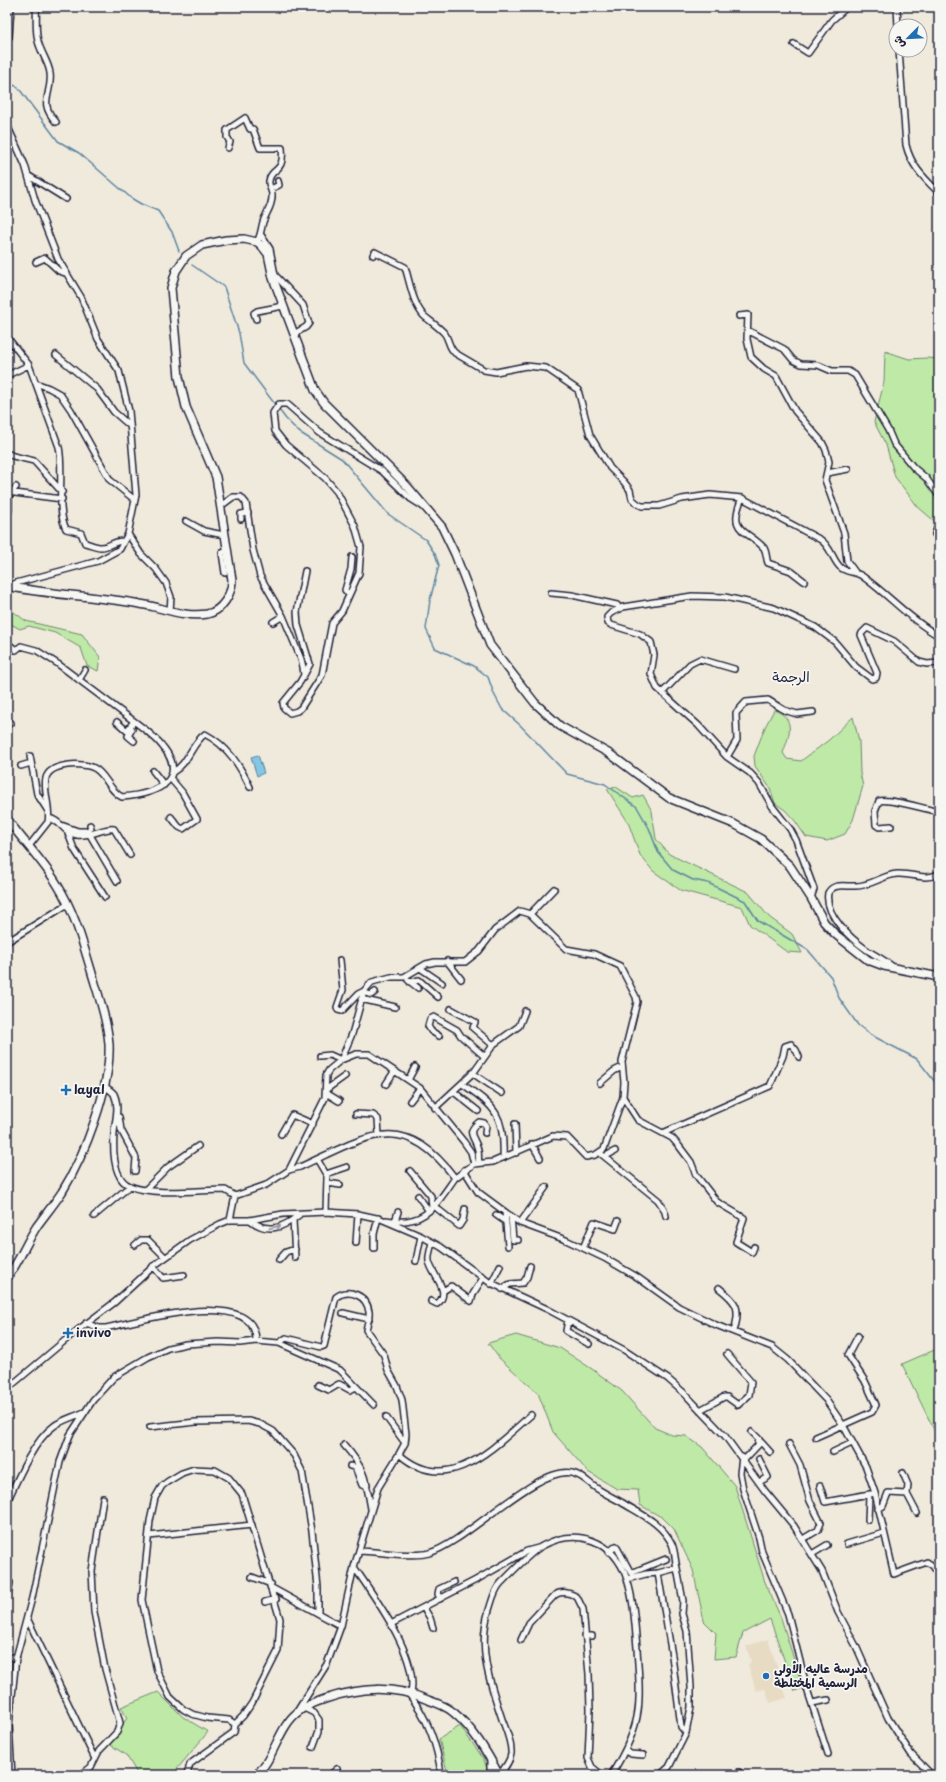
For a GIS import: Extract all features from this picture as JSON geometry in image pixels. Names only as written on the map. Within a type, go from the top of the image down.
[{"type":"main road","points":[[8,586],[135,603],[170,611],[207,614],[213,612],[224,603],[232,586],[216,476],[186,407],[181,389],[171,288],[176,270],[181,261],[202,245],[236,239],[257,242],[268,254],[273,278],[311,384],[324,403],[426,507],[442,527],[450,542],[490,645],[535,703],[560,726],[610,754],[669,798],[734,824],[761,839],[790,866],[811,898],[824,922],[835,934],[868,960],[894,968],[939,977]]},
{"type":"main road","points":[[7,819],[57,883],[68,904],[82,939],[106,1021],[109,1044],[108,1068],[104,1086],[77,1163],[62,1191],[25,1246],[15,1267],[7,1278]]},
{"type":"main road","points":[[256,1775],[264,1768],[283,1731],[297,1712],[346,1692],[367,1689],[391,1689],[409,1692],[439,1704],[460,1717],[474,1734],[499,1775]]},
{"type":"street","points":[[7,39],[9,37],[11,7]]},
{"type":"street","points":[[36,7],[37,39],[42,56],[50,72],[51,86],[46,99],[47,109],[56,122]]},
{"type":"street","points":[[794,44],[808,53],[832,20],[848,7]]},
{"type":"street","points":[[896,7],[897,18]]},
{"type":"street","points":[[899,58],[908,156],[920,174],[939,193]]},
{"type":"street","points":[[228,148],[230,142],[227,137],[227,130],[245,118],[250,129],[253,129],[260,148],[282,148],[283,159],[281,166],[271,175],[268,182],[272,196],[271,204],[264,219],[261,235],[257,242]]},
{"type":"street","points":[[7,125],[29,176],[37,206],[65,273],[81,297],[98,339],[119,372],[129,411],[129,425],[136,488],[128,534],[120,549],[98,561],[8,586]]},
{"type":"street","points":[[29,176],[52,192],[66,199]]},
{"type":"street","points":[[271,189],[280,185],[278,181]]},
{"type":"street","points":[[261,235],[270,249],[275,275],[303,305],[310,323],[294,334]]},
{"type":"street","points":[[373,255],[375,252],[405,267],[417,306],[423,315],[439,328],[447,338],[451,349],[455,353],[484,370],[496,372],[526,366],[546,368],[578,390],[590,434],[610,468],[624,482],[630,490],[632,499],[638,504],[642,506],[659,506],[675,500],[710,495],[742,498],[821,540],[828,545],[840,567],[846,571],[855,572]]},
{"type":"street","points":[[36,262],[45,258],[59,271],[65,273]]},
{"type":"street","points":[[256,319],[254,313],[257,310],[283,306]]},
{"type":"street","points":[[739,316],[748,315],[746,339],[751,357],[764,369],[776,376],[795,411],[822,442],[828,456],[825,480],[844,533],[846,557],[849,566],[886,594],[917,623],[939,636]]},
{"type":"street","points":[[747,330],[784,349],[793,360],[801,364],[818,365],[832,371],[848,371],[855,375],[888,430],[894,444],[914,468],[926,478],[939,496]]},
{"type":"street","points":[[7,337],[29,365],[59,447],[64,525],[66,529],[81,533],[85,543],[101,547],[118,540],[124,541]]},
{"type":"street","points":[[56,355],[97,389],[122,421],[129,425]]},
{"type":"street","points":[[8,375],[29,365]]},
{"type":"street","points":[[36,384],[49,388],[60,394],[71,410],[110,480],[135,500]]},
{"type":"street","points":[[305,571],[297,612],[298,625],[310,664],[300,682],[283,703],[284,708],[290,713],[301,708],[320,679],[325,665],[331,627],[336,618],[342,612],[356,581],[361,565],[359,537],[332,485],[286,445],[275,431],[272,417],[277,406],[287,404],[320,433],[382,471],[411,499],[426,507]]},
{"type":"street","points":[[7,453],[34,461],[62,492]]},
{"type":"street","points":[[827,473],[848,468]]},
{"type":"street","points":[[9,492],[16,487]]},
{"type":"street","points":[[9,492],[62,499]]},
{"type":"street","points":[[9,492],[9,510]]},
{"type":"street","points":[[221,506],[227,500],[238,496],[244,500],[248,513],[250,537],[260,576],[283,616],[301,659],[304,675]]},
{"type":"street","points":[[742,498],[737,513],[740,528],[764,549],[768,563],[791,571],[804,581]]},
{"type":"street","points":[[240,519],[241,514],[248,513]]},
{"type":"street","points":[[186,521],[204,532],[224,535]]},
{"type":"street","points":[[935,534],[939,523]]},
{"type":"street","points":[[128,534],[141,554],[156,569],[166,583],[171,597],[170,611]]},
{"type":"street","points":[[224,573],[222,553],[227,551]]},
{"type":"street","points":[[349,595],[345,590],[351,569],[352,557]]},
{"type":"street","points":[[550,593],[572,595],[617,605],[620,609]]},
{"type":"street","points":[[811,898],[814,889],[790,829],[772,806],[755,778],[728,757],[698,725],[657,688],[651,674],[654,655],[651,642],[640,634],[608,623],[607,620],[609,615],[620,609],[692,596],[725,598],[774,608],[814,627],[839,645],[856,667],[872,679],[876,678],[877,673],[862,636],[862,633],[867,628],[894,642],[919,662],[927,664],[939,663]]},
{"type":"street","points":[[273,622],[283,616]]},
{"type":"street","points":[[7,643],[16,650],[21,646],[36,650],[135,722],[155,738],[168,752],[173,772]]},
{"type":"street","points":[[662,693],[690,664],[700,659],[734,669]]},
{"type":"street","points":[[79,680],[85,670]]},
{"type":"street","points":[[728,757],[737,740],[736,713],[746,702],[768,700],[784,710],[798,714],[813,712]]},
{"type":"street","points":[[117,722],[127,731],[135,722]]},
{"type":"street","points":[[134,741],[128,736],[135,722]]},
{"type":"street","points":[[29,846],[49,815],[46,784],[48,775],[58,768],[74,763],[94,767],[100,772],[113,791],[122,797],[153,791],[164,785],[173,772],[181,768],[199,740],[205,734],[224,748],[238,763],[250,787]]},
{"type":"street","points":[[30,756],[37,794],[49,815],[68,833],[74,849],[105,897]]},
{"type":"street","points":[[21,766],[31,763]]},
{"type":"street","points":[[153,770],[164,785]]},
{"type":"street","points":[[170,778],[182,792],[197,819],[183,829],[179,827],[171,817]]},
{"type":"street","points":[[892,826],[879,827],[876,825],[875,811],[878,801],[890,799],[905,805],[939,812]]},
{"type":"street","points":[[61,825],[84,831],[92,828],[90,825]]},
{"type":"street","points":[[68,833],[90,835],[110,828],[114,829],[130,855]]},
{"type":"street","points":[[90,835],[117,881]]},
{"type":"street","points":[[894,968],[884,959],[861,946],[846,931],[829,908],[828,893],[836,887],[862,885],[891,875],[909,875],[924,878],[939,874]]},
{"type":"street","points":[[530,914],[554,889]]},
{"type":"street","points":[[7,942],[68,904]]},
{"type":"street","points":[[7,1389],[86,1323],[115,1302],[153,1266],[204,1233],[230,1220],[250,1220],[283,1214],[326,1212],[358,1214],[395,1221],[413,1220],[432,1208],[455,1178],[464,1170],[476,1164],[493,1162],[516,1153],[548,1137],[562,1136],[572,1140],[586,1157],[600,1153],[604,1149],[609,1138],[623,1097],[624,1082],[622,1068],[624,1054],[637,1002],[623,971],[616,963],[602,956],[566,949],[530,914],[520,911],[514,913],[495,930],[474,956],[465,962],[426,964],[404,977],[391,977],[372,982],[364,992],[361,999],[352,1034],[341,1060]]},
{"type":"street","points":[[340,960],[343,990],[337,1007],[338,1010],[342,1011],[358,994],[364,992],[371,994],[376,992]]},
{"type":"street","points":[[447,962],[462,979]]},
{"type":"street","points":[[420,968],[442,983]]},
{"type":"street","points":[[404,977],[418,988]]},
{"type":"street","points":[[410,982],[419,980],[438,996]]},
{"type":"street","points":[[361,999],[395,1007]]},
{"type":"street","points":[[451,1009],[475,1022],[473,1028],[493,1046]]},
{"type":"street","points":[[436,1108],[462,1084],[493,1046],[519,1026],[525,1011]]},
{"type":"street","points":[[439,1036],[431,1031],[428,1026],[430,1019],[434,1017],[457,1030],[461,1036],[484,1056]]},
{"type":"street","points":[[663,1133],[770,1086],[783,1056],[785,1046],[791,1044],[799,1057]]},
{"type":"street","points":[[289,1170],[313,1124],[326,1091],[326,1075],[329,1070],[341,1060],[356,1054],[369,1054],[376,1057],[394,1072],[420,1088],[436,1108],[446,1116],[467,1147],[476,1164]]},
{"type":"street","points":[[320,1056],[330,1055],[341,1060]]},
{"type":"street","points":[[408,1080],[415,1067]]},
{"type":"street","points":[[600,1083],[614,1071],[622,1068]]},
{"type":"street","points":[[386,1084],[394,1072]]},
{"type":"street","points":[[472,1073],[502,1093]]},
{"type":"street","points":[[326,1091],[345,1076]]},
{"type":"street","points":[[462,1084],[486,1101],[497,1113],[502,1125],[504,1142],[503,1158]]},
{"type":"street","points":[[104,1086],[113,1093],[121,1130],[136,1158],[135,1171]]},
{"type":"street","points":[[410,1101],[420,1088]]},
{"type":"street","points":[[326,1091],[339,1101]]},
{"type":"street","points":[[454,1092],[478,1110]]},
{"type":"street","points":[[623,1097],[638,1120],[672,1138],[691,1162],[696,1175],[717,1202],[744,1218],[736,1242],[752,1252],[754,1248]]},
{"type":"street","points":[[118,1112],[114,1133],[117,1170],[120,1178],[130,1186],[175,1192],[225,1190],[235,1196]]},
{"type":"street","points":[[356,1114],[373,1115],[378,1119],[379,1135]]},
{"type":"street","points":[[281,1134],[292,1115],[313,1124]]},
{"type":"street","points":[[476,1164],[478,1150],[471,1133],[472,1129],[479,1122],[484,1122],[486,1126],[485,1133]]},
{"type":"street","points":[[515,1124],[516,1153]]},
{"type":"street","points":[[235,1196],[266,1185],[289,1170],[379,1135],[394,1134],[414,1139],[433,1152],[455,1178]]},
{"type":"street","points":[[532,1144],[540,1158]]},
{"type":"street","points":[[146,1189],[168,1167],[198,1146]]},
{"type":"street","points":[[606,1156],[615,1151]]},
{"type":"street","points":[[600,1153],[606,1156],[658,1200],[664,1209],[666,1216]]},
{"type":"street","points":[[317,1159],[326,1174],[328,1184],[326,1212]]},
{"type":"street","points":[[326,1174],[347,1167]]},
{"type":"street","points":[[464,1170],[478,1192],[520,1222],[583,1248],[629,1272],[679,1307],[716,1325],[734,1331],[772,1348],[788,1360],[826,1400],[843,1425],[866,1467],[894,1574],[927,1562],[933,1566],[939,1576]]},
{"type":"street","points":[[410,1171],[431,1196],[432,1208]]},
{"type":"street","points":[[328,1184],[340,1185]]},
{"type":"street","points":[[94,1216],[130,1186]]},
{"type":"street","points":[[520,1222],[546,1187]]},
{"type":"street","points":[[230,1220],[235,1196]]},
{"type":"street","points":[[418,1196],[432,1208],[459,1226],[463,1220],[465,1210]]},
{"type":"street","points":[[395,1221],[398,1212]]},
{"type":"street","points":[[505,1212],[508,1246]]},
{"type":"street","points":[[250,1220],[258,1226],[271,1229],[293,1220],[300,1214]]},
{"type":"street","points":[[356,1243],[358,1214]]},
{"type":"street","points":[[496,1215],[506,1222]]},
{"type":"street","points":[[510,1216],[513,1240],[518,1240]]},
{"type":"street","points":[[379,1218],[432,1242],[491,1284],[568,1320],[624,1350],[668,1379],[700,1410],[725,1436],[743,1458],[759,1482],[803,1539],[822,1571],[838,1612],[856,1646],[888,1718],[912,1754],[932,1775],[939,1773]]},
{"type":"street","points":[[374,1248],[374,1234],[379,1218]]},
{"type":"street","points":[[293,1220],[295,1258]]},
{"type":"street","points":[[583,1248],[594,1222],[615,1228],[618,1221]]},
{"type":"street","points":[[416,1261],[421,1236]]},
{"type":"street","points":[[135,1245],[142,1240],[148,1240],[165,1257]]},
{"type":"street","points":[[431,1301],[437,1304],[440,1301],[443,1291],[429,1261],[432,1242]]},
{"type":"street","points":[[279,1260],[286,1252],[295,1249]]},
{"type":"street","points":[[153,1266],[163,1278],[184,1275]]},
{"type":"street","points":[[491,1284],[500,1266]]},
{"type":"street","points":[[502,1289],[510,1284],[523,1283],[527,1277],[530,1266]]},
{"type":"street","points":[[138,1271],[146,1273]]},
{"type":"street","points":[[443,1291],[452,1286],[471,1301],[473,1294],[483,1278]]},
{"type":"street","points":[[719,1288],[733,1299],[737,1306],[737,1322],[734,1331]]},
{"type":"street","points":[[279,1343],[286,1338],[317,1347],[324,1346],[334,1300],[336,1297],[344,1293],[354,1293],[363,1299],[369,1310],[369,1319],[366,1330],[368,1335],[384,1355],[388,1370],[397,1386],[405,1413],[405,1442],[381,1481],[354,1567],[341,1626],[323,1672],[297,1712]]},
{"type":"street","points":[[86,1323],[99,1328],[106,1328],[176,1312],[210,1311],[244,1317],[253,1326],[256,1341]]},
{"type":"street","points":[[343,1313],[369,1319]]},
{"type":"street","points":[[568,1320],[566,1331],[589,1344]]},
{"type":"street","points":[[816,1437],[872,1412],[876,1405],[865,1381],[848,1355],[858,1336]]},
{"type":"street","points":[[12,1775],[8,1725],[16,1658],[27,1618],[60,1462],[70,1435],[85,1412],[114,1377],[156,1353],[168,1348],[186,1344],[218,1342],[240,1343],[256,1341],[279,1343],[340,1370],[374,1406]]},
{"type":"street","points":[[700,1410],[724,1397],[727,1397],[738,1405],[749,1395],[751,1382],[727,1354]]},
{"type":"street","points":[[326,1363],[331,1360]]},
{"type":"street","points":[[318,1385],[329,1390],[339,1384],[350,1390],[356,1387]]},
{"type":"street","points":[[7,1502],[23,1469],[46,1434],[55,1425],[85,1412]]},
{"type":"street","points":[[399,1454],[423,1470],[456,1470],[483,1456],[531,1415]]},
{"type":"street","points":[[386,1417],[405,1442]]},
{"type":"street","points":[[150,1427],[196,1422],[248,1421],[260,1424],[273,1431],[291,1451],[302,1471],[312,1532],[318,1587],[318,1613]]},
{"type":"street","points":[[752,1432],[759,1439],[758,1443]]},
{"type":"street","points":[[770,1452],[763,1442],[758,1443],[743,1458],[740,1473],[743,1490],[759,1538],[762,1552],[788,1614],[812,1703],[828,1754]]},
{"type":"street","points":[[833,1452],[852,1443]]},
{"type":"street","points":[[789,1444],[800,1465],[810,1501],[821,1523],[818,1530],[803,1539]]},
{"type":"street","points":[[344,1445],[358,1461],[367,1484],[371,1512]]},
{"type":"street","points":[[759,1459],[768,1477],[759,1482]]},
{"type":"street","points":[[350,1466],[356,1467],[362,1485],[367,1484]]},
{"type":"street","points":[[187,1775],[190,1764],[231,1735],[235,1729],[235,1724],[252,1703],[278,1651],[280,1619],[276,1600],[247,1506],[236,1484],[215,1470],[194,1469],[182,1473],[162,1486],[152,1508],[142,1600],[157,1672],[170,1697],[183,1709],[202,1717],[229,1720],[235,1724]]},
{"type":"street","points":[[359,1550],[428,1554],[457,1538],[544,1479],[565,1472],[574,1473],[585,1478],[593,1486],[638,1513],[647,1516],[660,1527],[672,1544],[683,1601],[682,1614],[687,1631],[691,1687],[691,1708],[686,1733],[669,1767],[660,1775]]},
{"type":"street","points":[[903,1473],[908,1485],[908,1494],[917,1513]]},
{"type":"street","points":[[820,1486],[825,1502],[872,1494]]},
{"type":"street","points":[[878,1509],[883,1506],[888,1493],[908,1494]]},
{"type":"street","points":[[868,1520],[872,1494]]},
{"type":"street","points":[[81,1775],[91,1767],[99,1751],[117,1732],[120,1724],[105,1669],[94,1612],[92,1571],[103,1498]]},
{"type":"street","points":[[149,1536],[252,1525]]},
{"type":"street","points":[[847,1544],[884,1533]]},
{"type":"street","points":[[391,1624],[424,1608],[527,1551],[560,1539],[583,1537],[593,1541],[609,1552],[622,1568],[627,1579],[635,1629],[639,1685],[636,1723],[632,1737],[611,1775]]},
{"type":"street","points":[[812,1554],[827,1545]]},
{"type":"street","points":[[609,1552],[616,1546],[631,1573],[666,1559]]},
{"type":"street","points":[[499,1775],[509,1761],[511,1750],[487,1670],[484,1632],[495,1592],[500,1584],[541,1547]]},
{"type":"street","points":[[354,1567],[391,1624],[407,1658],[412,1676],[409,1692],[435,1743],[441,1775]]},
{"type":"street","points":[[627,1579],[677,1568]]},
{"type":"street","points":[[658,1573],[672,1656],[681,1727],[686,1733]]},
{"type":"street","points":[[252,1577],[271,1586],[341,1626]]},
{"type":"street","points":[[440,1599],[438,1589],[454,1582]]},
{"type":"street","points":[[7,1599],[10,1583]]},
{"type":"street","points":[[521,1640],[529,1623],[538,1611],[558,1592],[571,1594],[577,1597],[583,1609],[585,1636],[590,1710],[588,1758],[592,1767],[602,1775]]},
{"type":"street","points":[[265,1602],[276,1600]]},
{"type":"street","points":[[424,1608],[430,1618],[433,1628]]},
{"type":"street","points":[[27,1618],[94,1759]]},
{"type":"street","points":[[585,1636],[592,1636]]},
{"type":"street","points":[[7,1656],[16,1658]]},
{"type":"street","points":[[812,1703],[828,1700]]},
{"type":"street","points":[[304,1708],[314,1713],[319,1720],[319,1731],[313,1747]]},
{"type":"street","points":[[625,1751],[631,1754],[643,1754]]},
{"type":"street","points":[[490,1759],[490,1775]]},
{"type":"street","points":[[330,1775],[337,1769]]},
{"type":"shaded area","name":"مدرسة عاليه الأولى الرسمية المختلطة","points":[[768,1639],[787,1698],[770,1703],[765,1689],[756,1691],[748,1664],[751,1662],[746,1646]]},
{"type":"green space","points":[[885,351],[909,359],[939,359],[939,525],[918,507],[895,477],[886,445],[874,422],[884,382]]},
{"type":"green space","points":[[7,607],[26,621],[82,634],[100,657],[98,671],[87,666],[81,648],[55,633],[29,626],[20,629],[7,622]]},
{"type":"green space","points":[[774,710],[781,713],[789,723],[789,734],[783,753],[787,759],[801,761],[830,739],[853,717],[859,741],[860,773],[863,786],[853,820],[845,834],[827,841],[806,837],[785,810],[775,803],[770,788],[755,766],[754,756],[765,727]]},
{"type":"green space","points":[[616,787],[633,798],[643,795],[652,811],[656,839],[669,854],[748,892],[769,917],[792,934],[802,953],[787,952],[750,925],[742,907],[680,890],[653,871],[640,855],[628,822],[607,789]]},
{"type":"green space","points":[[516,1335],[560,1348],[592,1369],[622,1391],[655,1428],[672,1435],[686,1436],[702,1447],[735,1486],[765,1582],[781,1618],[803,1688],[795,1691],[770,1619],[743,1633],[736,1657],[714,1659],[716,1633],[704,1621],[693,1570],[674,1529],[663,1518],[640,1505],[638,1490],[617,1489],[588,1472],[553,1432],[538,1393],[499,1358],[488,1343]]},
{"type":"green space","points":[[939,1348],[939,1440],[902,1364]]},
{"type":"green space","points":[[158,1692],[183,1717],[208,1732],[172,1775],[138,1775],[126,1755],[109,1744],[127,1718],[121,1707]]},
{"type":"green space","points":[[460,1726],[483,1758],[488,1771],[476,1775],[448,1775],[439,1739]]},
{"type":"water","points":[[258,755],[264,773],[257,776],[251,757]]},
{"type":"waterway","points":[[7,83],[16,86],[20,90],[58,141],[79,153],[131,198],[158,211],[172,232],[179,251]]},
{"type":"waterway","points":[[192,265],[224,287],[239,333],[244,363],[286,419],[299,432],[342,459],[388,514],[426,540],[435,554],[439,565],[430,600],[426,629],[435,648],[474,666],[488,677],[494,694],[502,709],[520,725],[567,774],[605,784],[637,807],[649,828],[658,852],[673,870],[693,880],[708,883],[745,901],[758,921],[808,950],[831,977],[839,998],[858,1025],[871,1035],[917,1059],[939,1087]]},
{"type":"place","name":"layal","points":[[66,1090]]},
{"type":"place","name":"invivo","points":[[68,1333]]},
{"type":"place","name":"مدرسة عاليه الأولى الرسمية المختلطة","points":[[766,1676]]},
{"type":"district","name":"الرجمة","points":[[791,677]]}]
